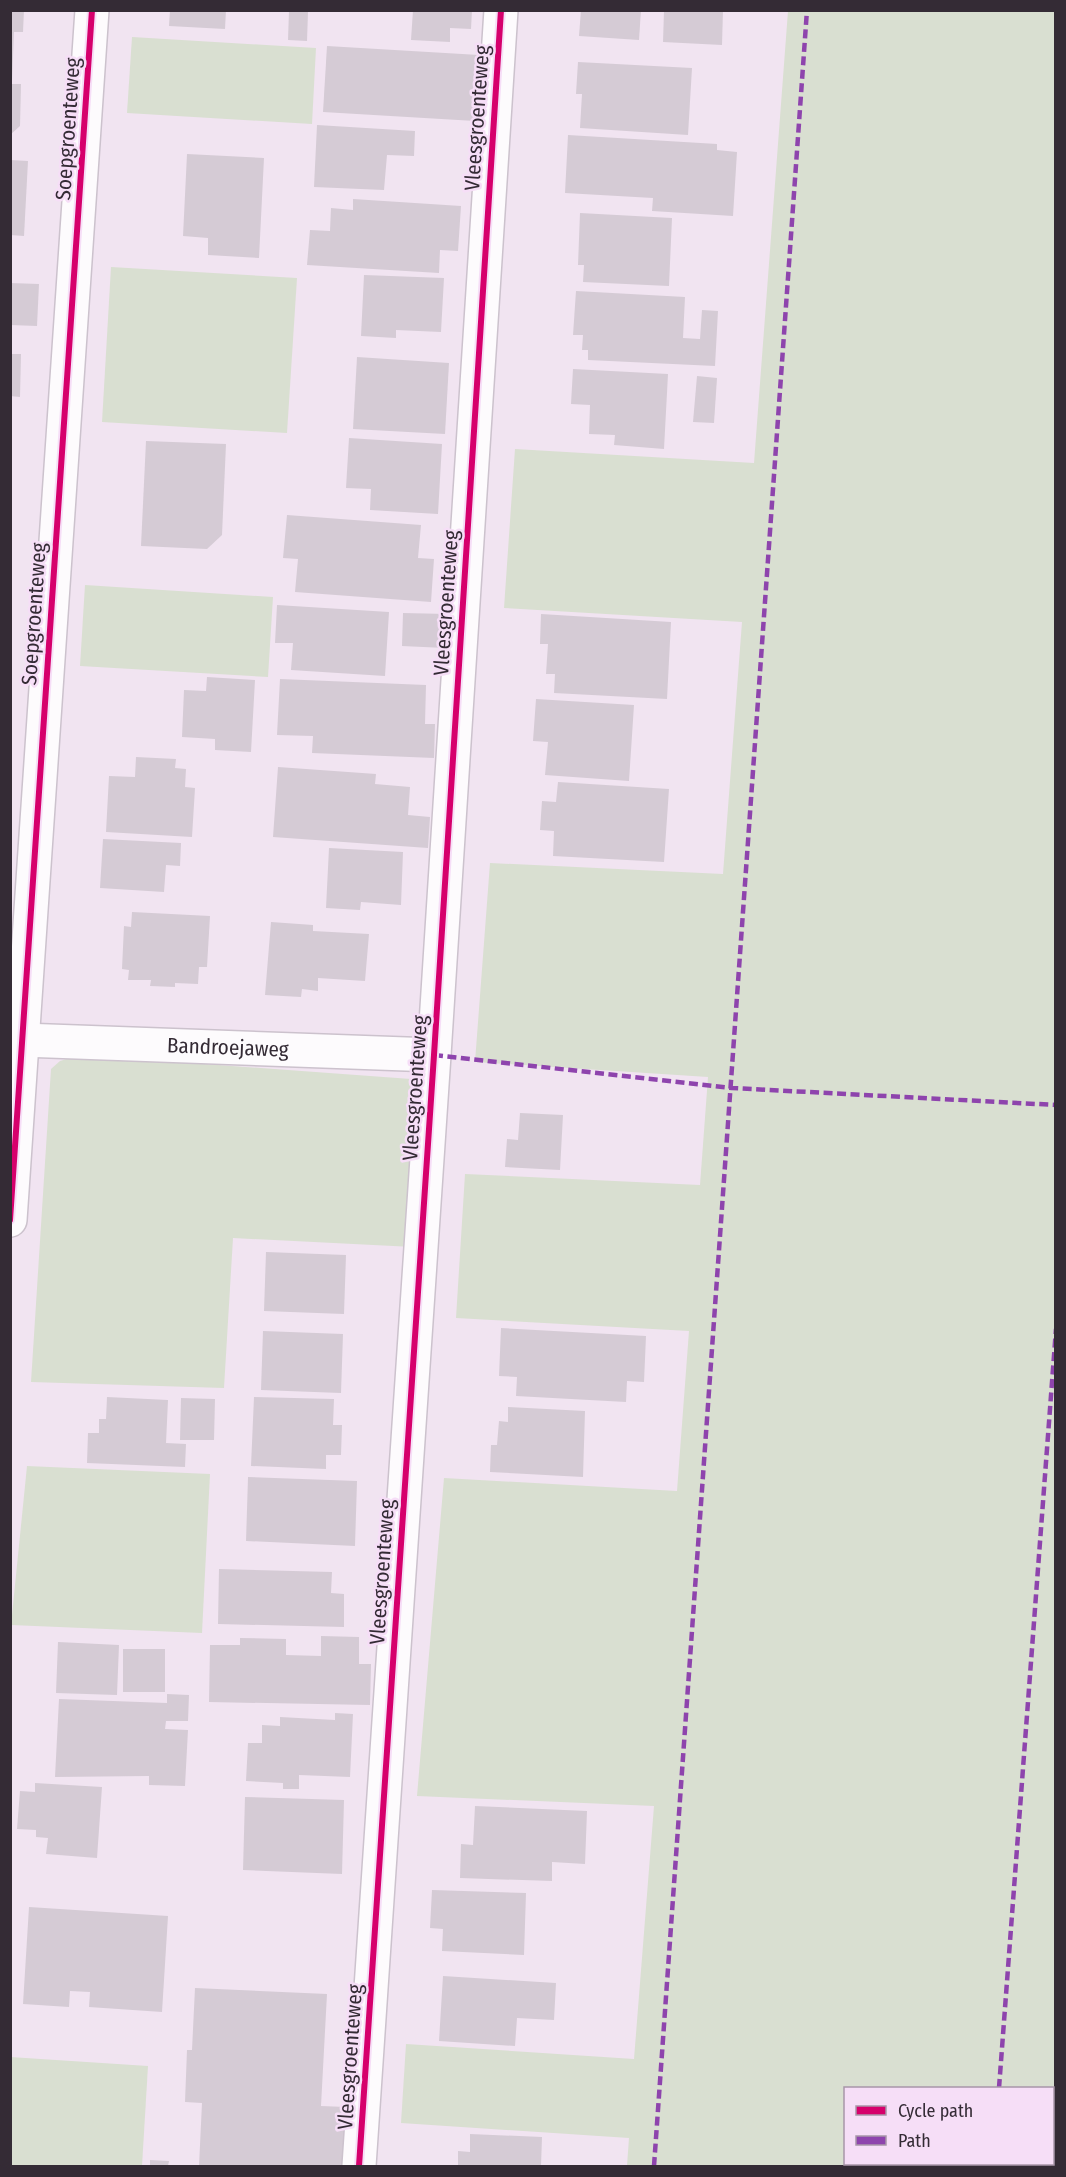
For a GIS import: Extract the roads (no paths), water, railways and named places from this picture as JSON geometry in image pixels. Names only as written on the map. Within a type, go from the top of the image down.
[{"type":"street","name":"Soepgroenteweg","points":[[10,1220],[92,10]]},
{"type":"street","name":"Vleesgroenteweg","points":[[359,2166],[434,1055],[501,10]]},
{"type":"street","name":"Bandroejaweg","points":[[22,1040],[434,1055]]}]
